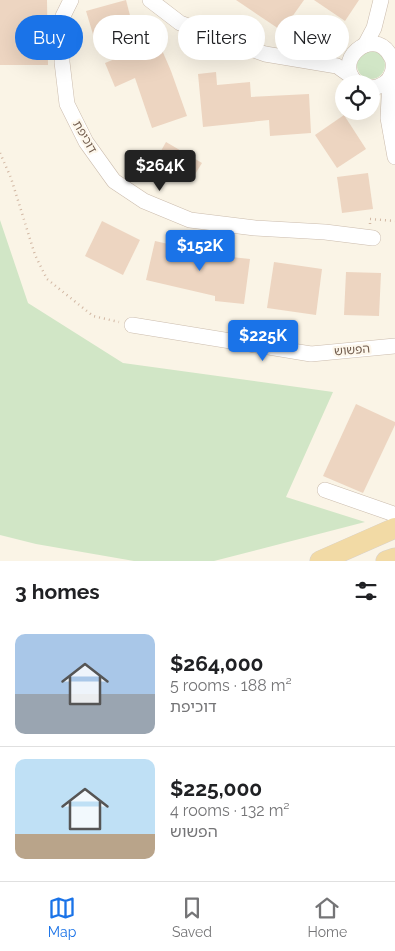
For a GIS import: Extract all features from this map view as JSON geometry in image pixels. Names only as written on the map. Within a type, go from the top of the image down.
[{"type":"main road","points":[[320,561],[395,528]]},
{"type":"main road","points":[[330,561],[395,540]]},
{"type":"main road","points":[[386,561],[395,558]]},
{"type":"street","name":"דוכיפת","points":[[71,0],[63,16],[62,62],[67,104],[86,142],[114,181],[144,201],[190,220],[255,228],[325,232],[373,238]]},
{"type":"street","points":[[150,0],[180,23],[265,54],[330,64],[342,68],[350,75]]},
{"type":"street","points":[[352,75],[349,68],[350,61],[374,28],[380,7]]},
{"type":"street","points":[[380,7],[383,38],[387,50]]},
{"type":"street","points":[[330,64],[373,44],[387,50],[392,56],[394,64],[390,78],[388,118],[395,157]]},
{"type":"street","points":[[380,87],[390,78]]},
{"type":"street","points":[[380,102],[388,118]]},
{"type":"street","name":"הפשוש","points":[[132,325],[311,354],[394,346]]},
{"type":"street","points":[[325,490],[395,516]]},
{"type":"path","points":[[0,153],[11,178],[35,255],[47,280],[93,316],[132,325]]},
{"type":"green space","points":[[365,52],[377,52],[384,59],[384,71],[380,76],[361,75],[358,71],[358,59]]},
{"type":"green space","points":[[0,220],[28,303],[123,363],[333,392],[286,497],[365,522],[214,561],[134,561],[36,544],[0,535]]},
{"type":"building","points":[[0,0],[47,0],[47,15],[15,15],[15,60],[48,60],[48,65],[0,65]]},
{"type":"building","points":[[126,0],[130,15],[93,15],[93,34],[86,11]]},
{"type":"building","points":[[236,0],[304,0],[293,15],[275,15],[275,26],[265,20],[265,15],[258,15]]},
{"type":"building","points":[[314,0],[359,0],[349,15],[336,15]]},
{"type":"building","points":[[112,60],[166,60],[187,116],[152,128],[135,78],[115,87],[105,63]]},
{"type":"building","points":[[216,72],[217,85],[250,82],[251,97],[309,94],[311,133],[270,136],[269,120],[203,127],[198,74]]},
{"type":"building","points":[[337,120],[347,120],[366,149],[337,168],[315,135]]},
{"type":"building","points":[[166,142],[202,163],[192,179],[157,158]]},
{"type":"building","points":[[368,173],[373,209],[342,213],[337,177]]},
{"type":"building","points":[[102,221],[140,240],[123,275],[85,256]]},
{"type":"building","points":[[155,241],[204,252],[204,254],[250,259],[244,304],[215,301],[215,296],[146,280]]},
{"type":"building","points":[[274,262],[322,269],[316,315],[267,308]]},
{"type":"building","points":[[346,272],[381,273],[379,316],[344,315]]},
{"type":"building","points":[[356,404],[395,422],[363,493],[323,476]]}]
